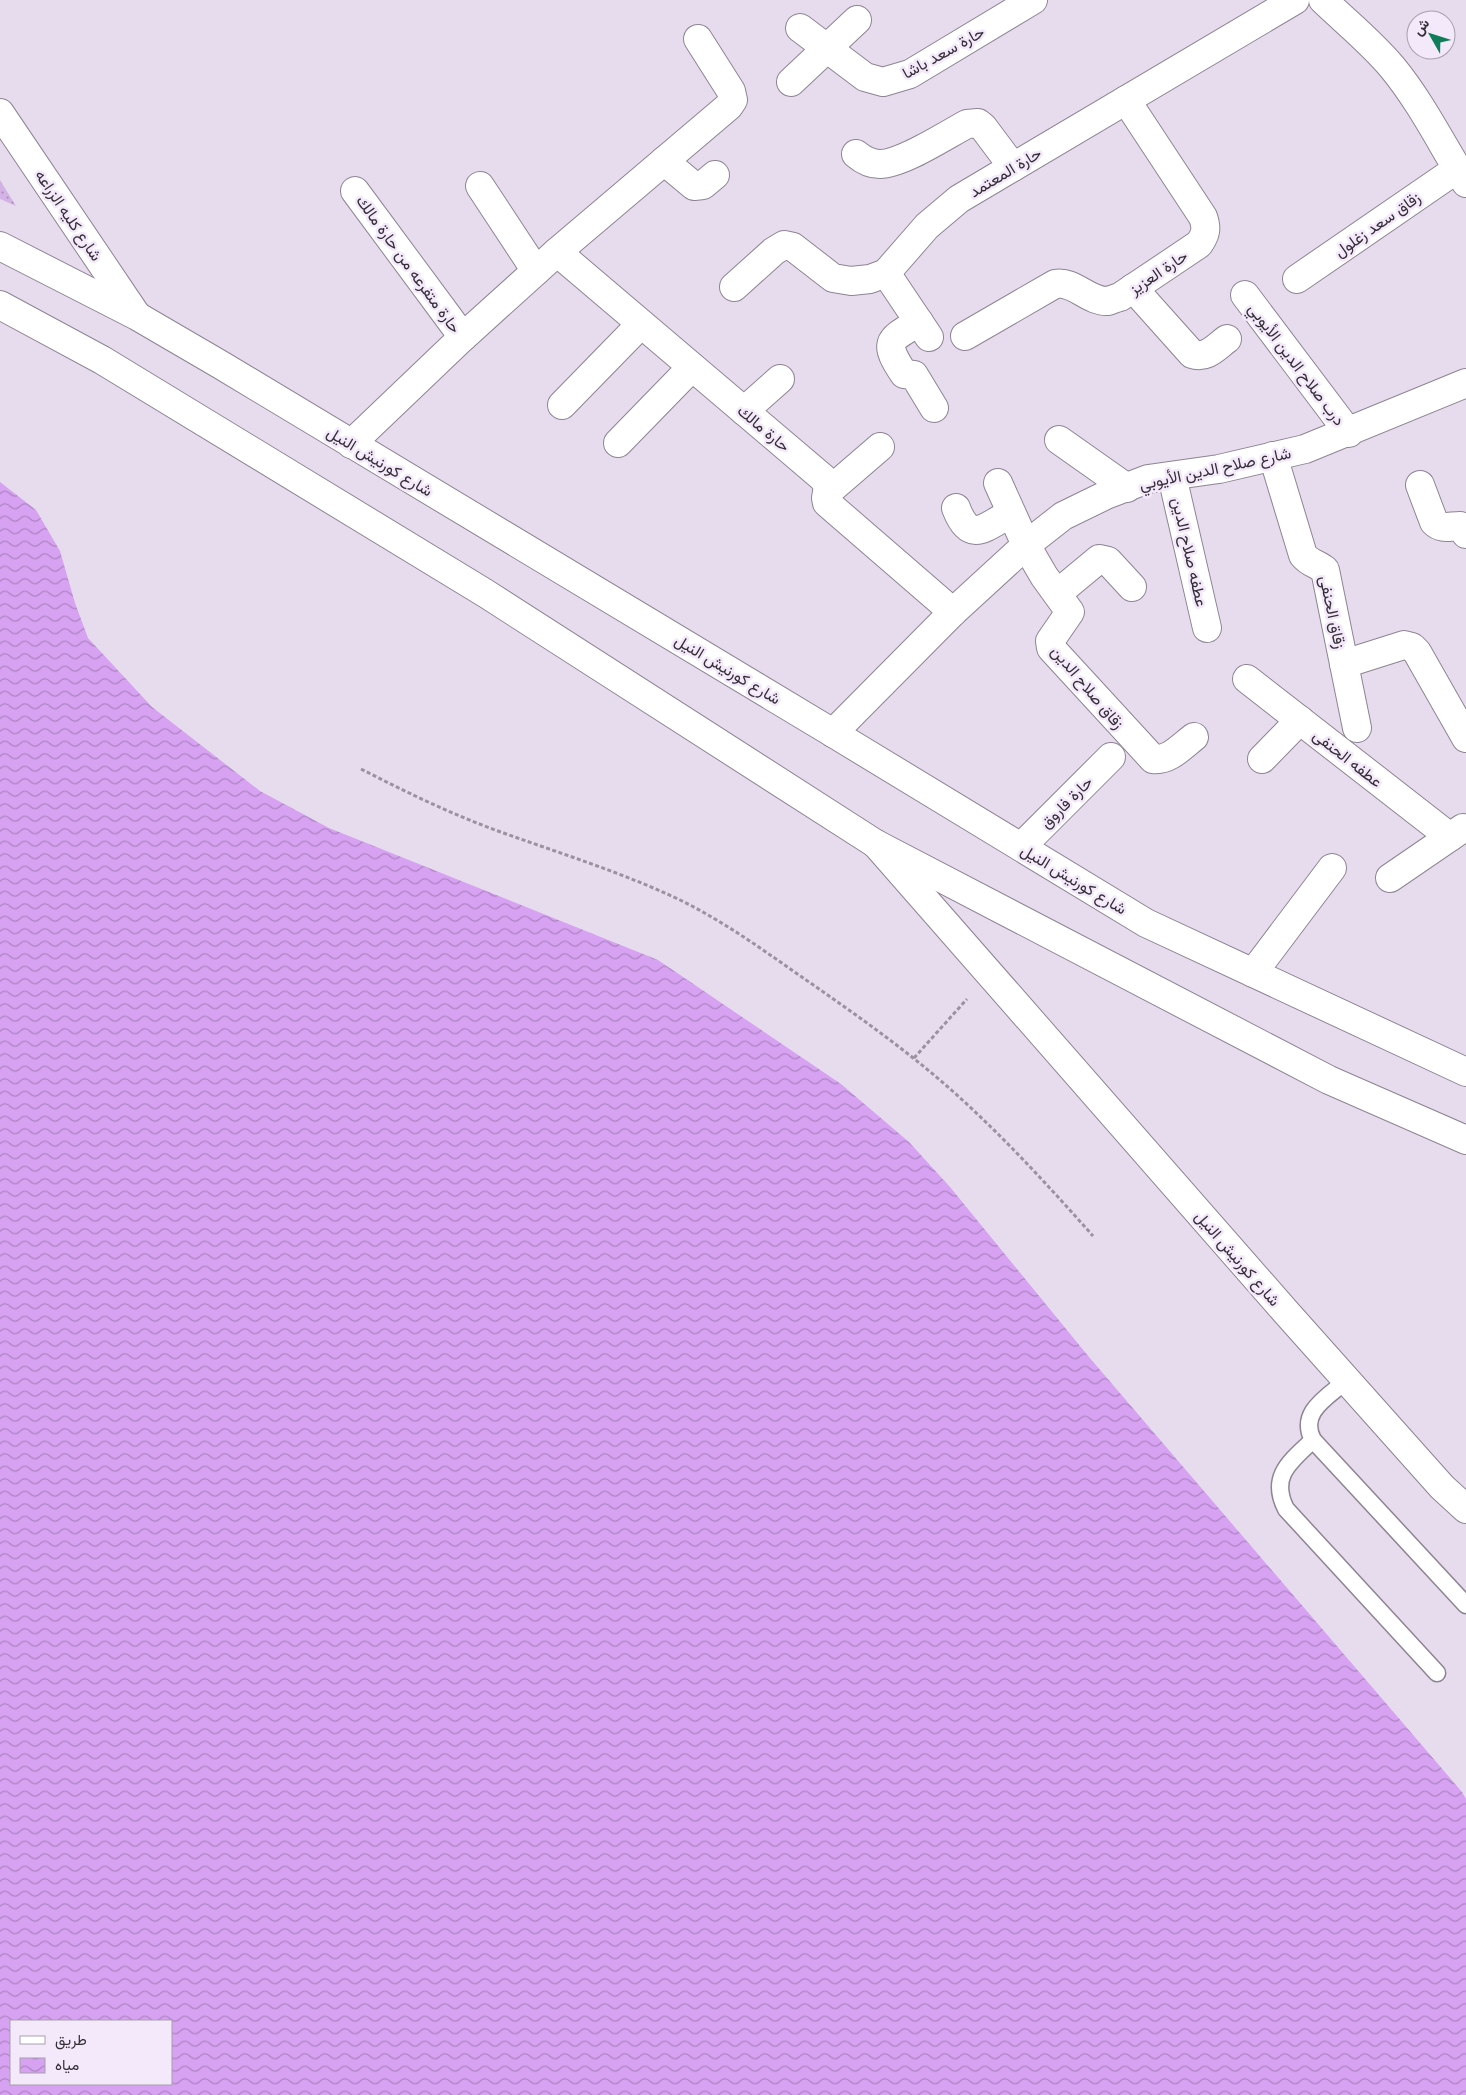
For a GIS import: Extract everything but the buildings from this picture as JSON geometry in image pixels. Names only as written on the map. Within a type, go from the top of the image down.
[{"type":"main road","name":"حارة سعد باشا","points":[[800,28],[865,77],[883,82],[910,74],[1033,0]]},
{"type":"main road","name":"حارة المعتمد","points":[[886,273],[941,212],[1013,167],[1295,0]]},
{"type":"main road","points":[[1323,0],[1392,67],[1462,176]]},
{"type":"main road","points":[[791,82],[857,20]]},
{"type":"main road","points":[[351,444],[557,252],[729,106],[733,100],[731,91],[698,39]]},
{"type":"main road","name":"حارة العزيز","points":[[965,336],[1054,284],[1062,282],[1089,296],[1107,301],[1120,297],[1199,244],[1206,234],[1206,224],[1203,217],[1126,100]]},
{"type":"main road","name":"شارع كليه الزراعه","points":[[0,113],[137,316]]},
{"type":"main road","points":[[856,154],[865,161],[880,164],[896,162],[967,124],[978,123],[1013,167]]},
{"type":"main road","points":[[664,161],[694,186],[702,185],[715,175]]},
{"type":"main road","name":"زقاق سعد زغلول","points":[[1297,279],[1462,176]]},
{"type":"main road","points":[[480,186],[536,272]]},
{"type":"main road","name":"حارة متفرعه من حارة مالك","points":[[355,190],[463,338]]},
{"type":"main road","points":[[734,287],[774,251],[784,245],[793,247],[833,278],[851,282],[870,279],[886,273],[924,329],[894,336],[890,342],[890,348],[904,374],[914,375],[934,408]]},
{"type":"main road","name":"شارع كورنيش النيل","points":[[0,246],[137,316],[834,733],[1146,923],[1466,1072]]},
{"type":"main road","name":"حارة مالك","points":[[557,252],[823,478],[828,486],[829,491],[826,498],[828,503],[953,612]]},
{"type":"main road","points":[[1133,288],[1192,354],[1206,355],[1227,339]]},
{"type":"main road","name":"درب صلاح الدين الأيوبي","points":[[1245,295],[1349,433]]},
{"type":"main road","name":"شارع كورنيش النيل","points":[[0,305],[102,360],[485,592],[876,844],[1329,1080],[1466,1140]]},
{"type":"main road","points":[[562,405],[641,324]]},
{"type":"main road","points":[[618,443],[692,367]]},
{"type":"main road","points":[[744,411],[780,379]]},
{"type":"main road","name":"شارع صلاح الدين الأيوبي","points":[[834,733],[953,612],[1026,545],[1064,516],[1106,495],[1148,479],[1219,469],[1305,450],[1466,383]]},
{"type":"main road","points":[[1059,440],[1127,488]]},
{"type":"main road","points":[[829,491],[880,447]]},
{"type":"main road","name":"زقاق الحنفى","points":[[1273,456],[1302,555],[1325,570],[1357,728]]},
{"type":"main road","name":"عطفه صلاح الدين","points":[[1172,476],[1207,628]]},
{"type":"main road","name":"زقاق صلاح الدين","points":[[998,483],[1026,545],[1044,576],[1070,612],[1050,641],[1051,648],[1153,759],[1161,760],[1194,737]]},
{"type":"main road","points":[[1420,485],[1434,522],[1438,526],[1444,527],[1460,526],[1466,534]]},
{"type":"main road","points":[[956,508],[962,522],[968,529],[974,530],[981,530],[1011,513]]},
{"type":"main road","points":[[1058,594],[1099,559],[1108,561],[1132,587]]},
{"type":"main road","name":"زقاق الحنفى","points":[[1344,664],[1404,645],[1412,646],[1466,738]]},
{"type":"main road","name":"عطفه الحنفى","points":[[1247,679],[1300,720],[1458,831]]},
{"type":"main road","points":[[1262,759],[1300,720]]},
{"type":"main road","name":"حارة فاروق","points":[[1020,847],[1110,757]]},
{"type":"main road","points":[[1390,878],[1458,831]]},
{"type":"main road","name":"شارع كورنيش النيل","points":[[876,844],[1347,1380],[1442,1487],[1466,1509]]},
{"type":"main road","points":[[1254,973],[1332,868]]},
{"type":"lane","points":[[1347,1380],[1313,1410],[1309,1417],[1309,1432],[1313,1440],[1466,1606]]},
{"type":"lane","points":[[1313,1440],[1292,1461],[1280,1479],[1280,1495],[1286,1509],[1437,1673]]},
{"type":"path","points":[[361,769],[453,813],[607,869],[682,901],[772,957],[844,1006],[914,1058],[984,1120],[1040,1176],[1093,1236]]},
{"type":"path","points":[[914,1058],[989,974]]},
{"type":"shaded area","points":[[0,180],[16,206],[0,199]]},
{"type":"water","points":[[0,482],[36,510],[60,551],[75,603],[88,638],[152,707],[260,791],[329,828],[658,960],[841,1084],[909,1142],[950,1187],[1089,1357],[1466,1799],[1466,2095],[0,2095]]}]
